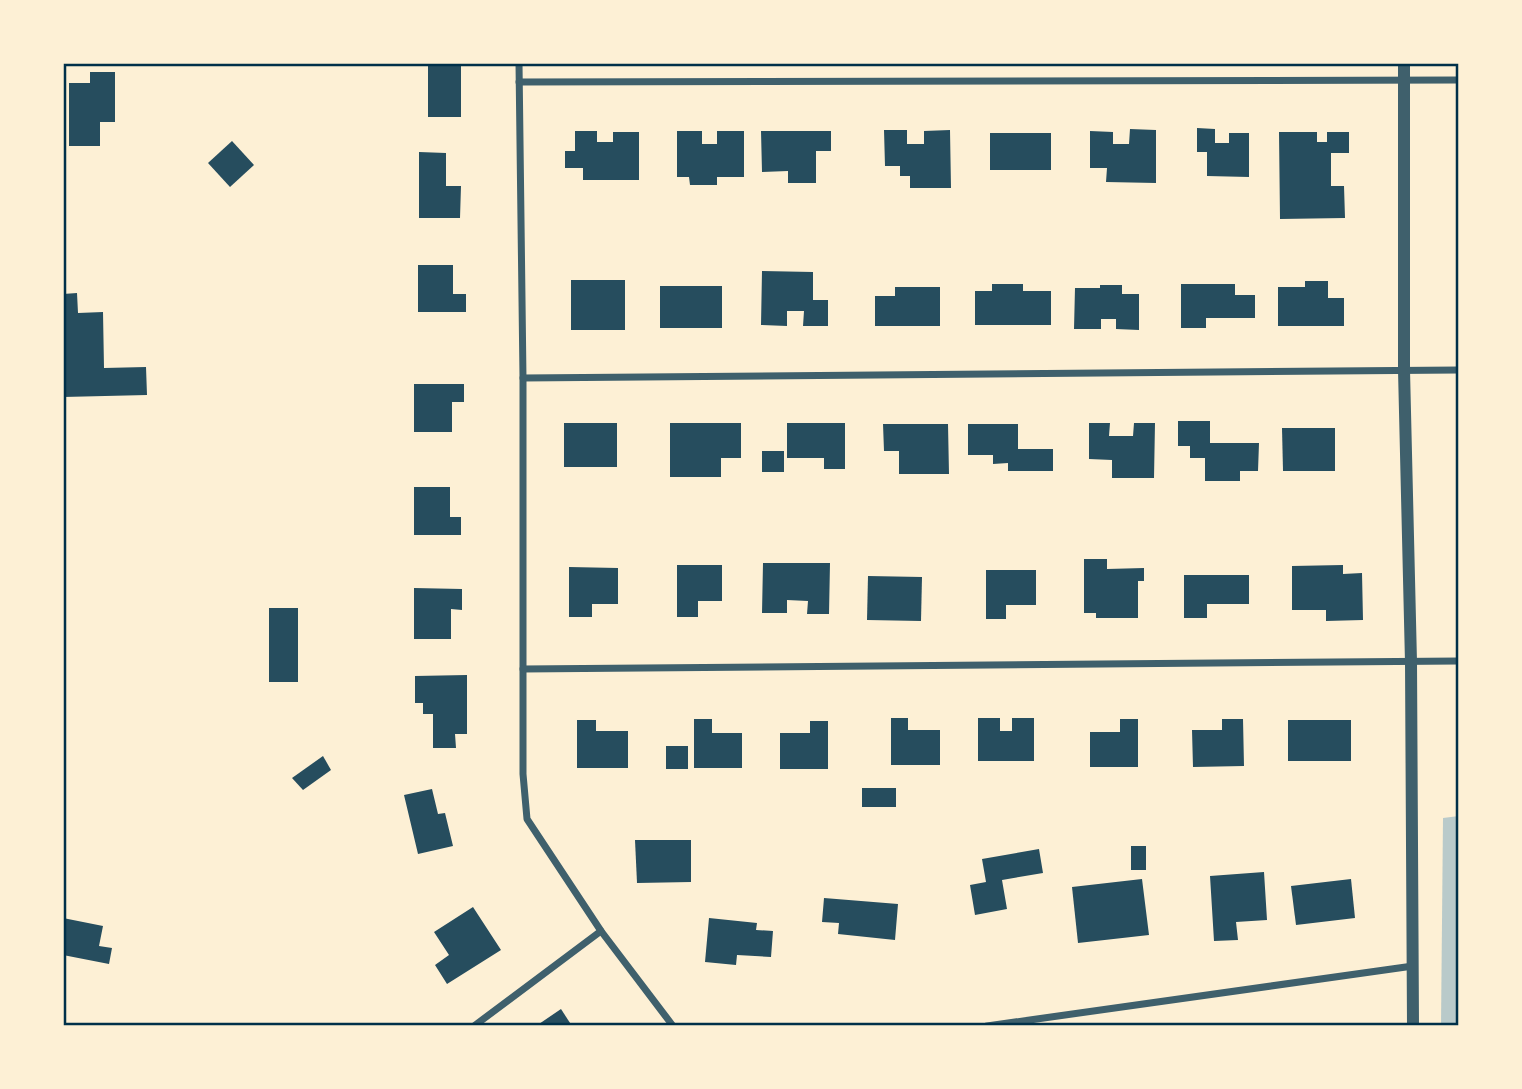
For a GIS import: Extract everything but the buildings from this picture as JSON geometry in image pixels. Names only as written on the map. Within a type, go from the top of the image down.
[{"type":"street","points":[[519,63],[523,378],[523,774],[527,819],[601,931],[673,1026]]},
{"type":"street","points":[[1404,63],[1404,370],[1411,662],[1413,1026]]},
{"type":"street","points":[[519,82],[1459,80]]},
{"type":"street","points":[[523,378],[1459,370]]},
{"type":"street","points":[[523,670],[1459,661]]},
{"type":"street","points":[[474,1026],[601,931]]},
{"type":"street","points":[[987,1026],[1414,966]]},
{"type":"shaded area","points":[[1459,816],[1459,1026],[1441,1026],[1443,818]]}]
